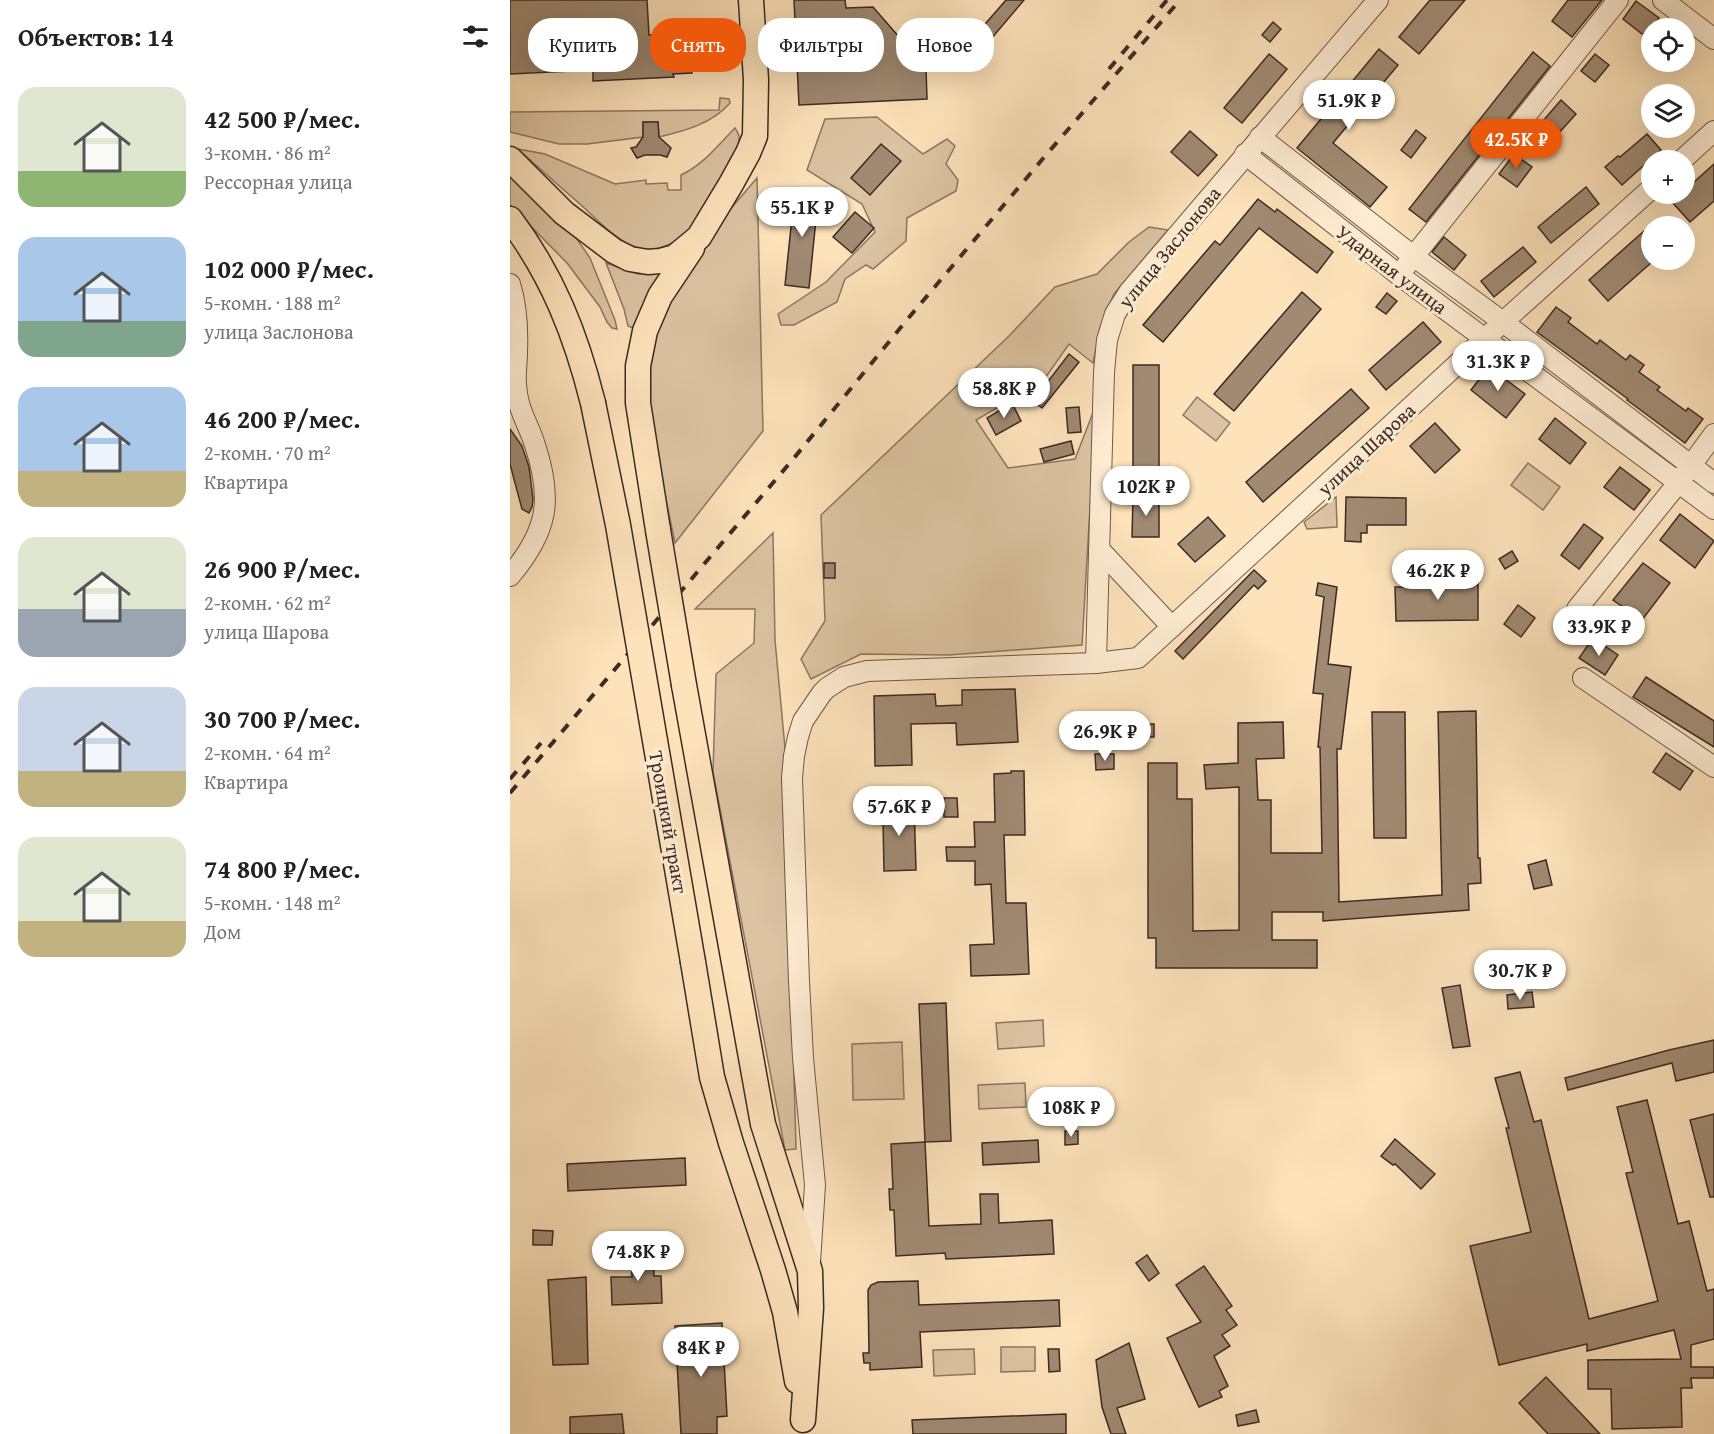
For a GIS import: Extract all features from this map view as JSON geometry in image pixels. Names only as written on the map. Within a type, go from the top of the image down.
[{"type":"main road","points":[[751,0],[756,80],[755,136],[743,164],[660,296],[645,331],[638,366],[638,403],[684,685],[763,1124],[810,1271],[811,1308],[804,1427]]},
{"type":"main road","points":[[510,159],[564,213],[614,251],[630,259],[648,262],[675,257],[699,237]]},
{"type":"main road","name":"Троицкий тракт","points":[[510,219],[534,254],[560,301],[584,367],[594,403],[618,525],[712,1077],[730,1143],[785,1312],[804,1427]]},
{"type":"street","name":"улица Заслонова","points":[[1096,663],[1104,372],[1107,340],[1115,314],[1129,292],[1378,0]]},
{"type":"street","points":[[1399,275],[1618,0]]},
{"type":"street","points":[[1663,0],[1714,39]]},
{"type":"street","points":[[1693,150],[1714,131]]},
{"type":"street","name":"Ударная улица","points":[[1260,137],[1413,256],[1714,483]]},
{"type":"street","name":"Ударная улица","points":[[1245,154],[1399,275],[1714,509]]},
{"type":"street","name":"улица Шарова","points":[[810,1271],[815,1185],[803,1058],[792,778],[798,736],[803,721],[814,703],[827,688],[844,677],[867,671],[1096,663],[1138,658],[1485,338],[1641,198]]},
{"type":"street","points":[[510,284],[518,321],[516,384],[519,408],[535,444],[546,498],[545,512],[534,541],[510,576]]},
{"type":"street","points":[[1577,609],[1678,483],[1714,434]]},
{"type":"street","points":[[1100,549],[1172,627]]},
{"type":"street","points":[[1583,678],[1714,766]]},
{"type":"street","points":[[782,1188],[797,1196],[808,1193],[815,1185]]},
{"type":"shaded area","points":[[720,98],[729,99],[730,103],[715,116],[688,129],[659,137],[658,122],[643,122],[643,137],[587,144],[559,144],[510,132],[510,112],[719,110]]},
{"type":"shaded area","points":[[877,117],[923,154],[947,139],[955,146],[946,164],[958,180],[956,191],[907,218],[906,241],[873,269],[866,265],[845,279],[837,302],[794,325],[781,325],[778,314],[826,282],[875,232],[862,204],[807,170],[825,119]]},
{"type":"shaded area","points":[[735,128],[739,136],[734,158],[719,188],[691,228],[670,244],[647,250],[624,242],[616,236],[518,149],[545,154],[615,184],[646,180],[646,184],[667,183],[668,190],[681,190],[681,175],[703,160]]},
{"type":"shaded area","points":[[510,172],[568,226],[590,258],[617,329],[612,328],[607,322],[600,307],[567,263],[510,205]]},
{"type":"shaded area","points":[[757,178],[763,431],[675,543],[653,437],[646,375],[661,315],[721,220]]},
{"type":"shaded area","points":[[1149,227],[1168,230],[1114,294],[1100,328],[1093,363],[1069,344],[1043,381],[976,420],[1008,468],[1075,459],[1096,405],[1082,645],[949,655],[861,654],[811,679],[801,659],[825,621],[821,515],[1009,336],[1055,287],[1097,274],[1129,242]]},
{"type":"shaded area","points":[[606,263],[638,274],[666,272],[638,326],[633,328],[628,326],[624,309]]},
{"type":"shaded area","points":[[1197,397],[1230,423],[1216,441],[1183,415]]},
{"type":"shaded area","points":[[1528,463],[1560,487],[1543,510],[1511,485]]},
{"type":"shaded area","points":[[1336,497],[1337,527],[1307,529],[1304,522]]},
{"type":"shaded area","points":[[773,533],[775,640],[785,748],[796,1149],[785,1150],[713,772],[716,674],[754,643],[755,609],[695,609]]},
{"type":"shaded area","points":[[1043,1020],[1044,1046],[998,1049],[996,1023]]},
{"type":"shaded area","points":[[902,1042],[904,1099],[853,1100],[852,1044]]},
{"type":"shaded area","points":[[1025,1083],[1026,1107],[979,1109],[978,1085]]},
{"type":"shaded area","points":[[1001,1347],[1035,1347],[1035,1371],[1001,1372]]},
{"type":"shaded area","points":[[974,1349],[975,1374],[934,1376],[933,1350]]},
{"type":"building","points":[[510,0],[647,0],[650,72],[692,73],[673,74],[674,77],[593,81],[593,72],[638,72],[638,18],[528,18],[528,72],[552,72],[510,74]]},
{"type":"building","points":[[794,0],[845,0],[846,8],[873,7],[883,18],[795,18]]},
{"type":"building","points":[[1006,0],[1024,0],[994,35],[994,18],[990,18]]},
{"type":"building","points":[[1430,0],[1465,0],[1419,54],[1399,37]]},
{"type":"building","points":[[1568,0],[1602,0],[1572,37],[1552,21]]},
{"type":"building","points":[[1636,1],[1659,18],[1641,18],[1641,33],[1623,19]]},
{"type":"building","points":[[884,20],[896,33],[896,72],[926,72],[927,99],[799,105],[797,72],[884,72]]},
{"type":"building","points":[[1273,22],[1281,29],[1270,42],[1262,35]]},
{"type":"building","points":[[1379,49],[1398,65],[1333,143],[1387,187],[1370,207],[1297,148]]},
{"type":"building","points":[[1533,52],[1550,66],[1426,222],[1409,209]]},
{"type":"building","points":[[1269,54],[1287,69],[1242,123],[1224,108]]},
{"type":"building","points":[[1595,54],[1609,65],[1595,82],[1581,71]]},
{"type":"building","points":[[1561,100],[1576,114],[1558,134],[1543,121]]},
{"type":"building","points":[[643,122],[658,122],[659,137],[671,148],[667,157],[645,155],[637,158],[631,148],[636,147],[643,137]]},
{"type":"building","points":[[1416,130],[1426,138],[1411,158],[1401,150]]},
{"type":"building","points":[[1190,131],[1217,155],[1198,176],[1171,152]]},
{"type":"building","points":[[1642,138],[1650,138],[1661,150],[1641,150],[1641,168],[1622,185],[1605,167],[1618,156],[1620,157]]},
{"type":"building","points":[[881,144],[901,161],[870,195],[851,178]]},
{"type":"building","points":[[1514,154],[1532,167],[1517,187],[1499,174]]},
{"type":"building","points":[[1714,164],[1714,201],[1695,218],[1685,216],[1674,204],[1695,204],[1695,181]]},
{"type":"building","points":[[1586,187],[1599,204],[1551,243],[1538,227]]},
{"type":"building","points":[[795,188],[819,190],[809,288],[785,285]]},
{"type":"building","points":[[1258,199],[1275,212],[1277,209],[1333,252],[1317,273],[1259,228],[1163,342],[1143,325],[1215,241],[1220,245]]},
{"type":"building","points":[[855,212],[874,228],[852,253],[833,237]]},
{"type":"building","points":[[1641,234],[1641,270],[1643,270],[1608,301],[1589,280]]},
{"type":"building","points":[[1444,237],[1466,255],[1454,270],[1432,252]]},
{"type":"building","points":[[1523,247],[1536,262],[1494,297],[1481,281]]},
{"type":"building","points":[[1302,292],[1321,309],[1234,411],[1214,394]]},
{"type":"building","points":[[1387,293],[1397,301],[1386,314],[1376,307]]},
{"type":"building","points":[[1556,307],[1571,318],[1568,322],[1597,344],[1600,340],[1626,360],[1630,355],[1644,365],[1639,372],[1660,387],[1657,390],[1686,411],[1688,408],[1703,419],[1685,443],[1537,332]]},
{"type":"building","points":[[1423,322],[1441,342],[1386,390],[1369,370]]},
{"type":"building","points":[[1069,354],[1079,362],[1042,408],[1033,401]]},
{"type":"building","points":[[1133,365],[1159,365],[1159,475],[1133,475]]},
{"type":"building","points":[[1489,367],[1525,394],[1506,418],[1471,390]]},
{"type":"building","points":[[1351,389],[1369,408],[1263,502],[1246,482]]},
{"type":"building","points":[[1012,403],[1021,421],[996,435],[987,418]]},
{"type":"building","points":[[1079,407],[1081,432],[1068,433],[1066,408]]},
{"type":"building","points":[[1555,418],[1586,443],[1570,464],[1539,439]]},
{"type":"building","points":[[1435,423],[1460,450],[1435,473],[1410,446]]},
{"type":"building","points":[[510,429],[522,446],[529,467],[533,499],[529,513],[522,509],[510,464]]},
{"type":"building","points":[[1071,441],[1074,454],[1044,462],[1040,449]]},
{"type":"building","points":[[1620,467],[1650,490],[1634,510],[1604,487]]},
{"type":"building","points":[[1133,497],[1159,497],[1159,537],[1132,537]]},
{"type":"building","points":[[1346,497],[1406,498],[1406,525],[1367,525],[1367,533],[1361,533],[1361,542],[1345,541]]},
{"type":"building","points":[[1680,514],[1714,541],[1695,568],[1660,540]]},
{"type":"building","points":[[1208,517],[1225,536],[1195,562],[1178,544]]},
{"type":"building","points":[[1584,524],[1603,538],[1579,569],[1561,555]]},
{"type":"building","points":[[1512,551],[1518,561],[1505,569],[1499,559]]},
{"type":"building","points":[[824,563],[835,563],[835,578],[824,578]]},
{"type":"building","points":[[1643,563],[1670,583],[1642,620],[1613,600]]},
{"type":"building","points":[[1254,570],[1266,581],[1258,589],[1254,585],[1183,659],[1175,651]]},
{"type":"building","points":[[1478,580],[1478,620],[1396,621],[1395,587],[1407,587],[1407,581]]},
{"type":"building","points":[[1318,583],[1337,587],[1328,664],[1351,667],[1341,749],[1337,749],[1339,902],[1442,895],[1438,712],[1476,711],[1478,858],[1480,858],[1481,883],[1468,884],[1469,910],[1323,921],[1323,912],[1272,912],[1272,940],[1317,940],[1317,968],[1156,968],[1156,938],[1148,938],[1148,763],[1177,763],[1177,799],[1192,799],[1193,931],[1239,930],[1239,787],[1206,789],[1204,765],[1238,763],[1238,723],[1283,722],[1284,758],[1256,759],[1258,800],[1271,800],[1271,853],[1322,853],[1320,747],[1318,747],[1323,694],[1313,693],[1324,597],[1316,595]]},
{"type":"building","points":[[1518,605],[1535,618],[1521,637],[1504,624]]},
{"type":"building","points":[[1593,638],[1618,655],[1605,675],[1579,658]]},
{"type":"building","points":[[1646,677],[1714,721],[1714,747],[1633,697]]},
{"type":"building","points":[[1015,689],[1018,742],[957,745],[956,723],[911,724],[912,765],[875,766],[874,696],[935,694],[936,706],[962,705],[962,690]]},
{"type":"building","points":[[1372,712],[1405,712],[1406,838],[1374,838]]},
{"type":"building","points":[[1140,724],[1154,724],[1154,737],[1140,737]]},
{"type":"building","points":[[1666,753],[1693,771],[1680,790],[1653,772]]},
{"type":"building","points":[[1095,754],[1114,754],[1114,769],[1096,770]]},
{"type":"building","points":[[1011,771],[1024,771],[1025,835],[1004,835],[1006,903],[1026,903],[1029,974],[971,976],[970,945],[994,944],[991,884],[975,885],[975,861],[947,861],[946,847],[975,847],[974,822],[995,822],[994,774],[1011,773]]},
{"type":"building","points":[[944,798],[957,798],[958,817],[944,817]]},
{"type":"building","points":[[914,803],[916,870],[884,871],[883,821],[881,821],[880,804]]},
{"type":"building","points":[[1546,860],[1552,885],[1534,889],[1528,865]]},
{"type":"building","points":[[1460,985],[1470,1046],[1453,1048],[1442,988]]},
{"type":"building","points":[[1532,992],[1534,1007],[1508,1009],[1507,995]]},
{"type":"building","points":[[946,1003],[951,1141],[925,1142],[919,1004]]},
{"type":"building","points":[[1714,1040],[1714,1072],[1676,1081],[1672,1063],[1568,1090],[1565,1078]]},
{"type":"building","points":[[1520,1072],[1534,1122],[1541,1120],[1589,1319],[1658,1301],[1626,1173],[1633,1172],[1617,1107],[1647,1100],[1678,1224],[1689,1221],[1707,1291],[1714,1289],[1714,1339],[1691,1345],[1691,1367],[1714,1367],[1714,1378],[1691,1378],[1692,1388],[1681,1388],[1682,1427],[1612,1429],[1611,1389],[1588,1389],[1588,1360],[1681,1359],[1674,1330],[1587,1351],[1587,1344],[1499,1365],[1470,1246],[1531,1232],[1506,1128],[1509,1128],[1495,1078]]},
{"type":"building","points":[[1714,1114],[1714,1197],[1710,1197],[1690,1120]]},
{"type":"building","points":[[1065,1131],[1078,1131],[1078,1144],[1065,1145]]},
{"type":"building","points":[[1395,1139],[1435,1174],[1421,1189],[1395,1164],[1393,1165],[1381,1156]]},
{"type":"building","points":[[1038,1140],[1039,1162],[983,1165],[982,1143]]},
{"type":"building","points":[[925,1142],[929,1226],[981,1224],[980,1194],[998,1194],[999,1223],[1052,1220],[1054,1254],[946,1259],[945,1253],[896,1256],[894,1210],[890,1210],[889,1189],[893,1189],[891,1144]]},
{"type":"building","points":[[685,1158],[686,1185],[568,1191],[567,1164]]},
{"type":"building","points":[[533,1230],[553,1231],[552,1245],[533,1245]]},
{"type":"building","points":[[653,1249],[654,1276],[661,1276],[662,1303],[612,1305],[611,1277],[632,1277],[631,1250]]},
{"type":"building","points":[[1147,1255],[1159,1273],[1149,1281],[1136,1263]]},
{"type":"building","points":[[1204,1266],[1232,1306],[1226,1310],[1237,1325],[1222,1335],[1230,1346],[1214,1356],[1228,1386],[1219,1391],[1222,1397],[1199,1407],[1167,1338],[1201,1322],[1176,1285]]},
{"type":"building","points":[[586,1277],[588,1364],[553,1365],[548,1280]]},
{"type":"building","points":[[918,1281],[919,1305],[1059,1300],[1060,1326],[920,1332],[922,1367],[870,1370],[870,1363],[864,1363],[863,1353],[869,1353],[868,1290],[871,1285],[878,1282]]},
{"type":"building","points":[[722,1323],[727,1416],[717,1417],[717,1434],[681,1434],[675,1326]]},
{"type":"building","points":[[1129,1343],[1145,1399],[1117,1408],[1126,1434],[1111,1434],[1102,1407],[1096,1360]]},
{"type":"building","points":[[1048,1349],[1059,1349],[1060,1371],[1049,1372]]},
{"type":"building","points":[[1546,1377],[1600,1434],[1548,1434],[1519,1403]]},
{"type":"building","points":[[1256,1410],[1259,1422],[1238,1426],[1236,1415]]},
{"type":"building","points":[[622,1414],[624,1434],[570,1434],[570,1417]]},
{"type":"building","points":[[1066,1414],[1066,1434],[913,1434],[912,1420]]},
{"type":"railway","points":[[1109,69],[1167,0]]},
{"type":"railway","points":[[510,793],[794,458],[1046,155],[1180,0]]},
{"type":"railway","points":[[510,779],[541,743]]}]
